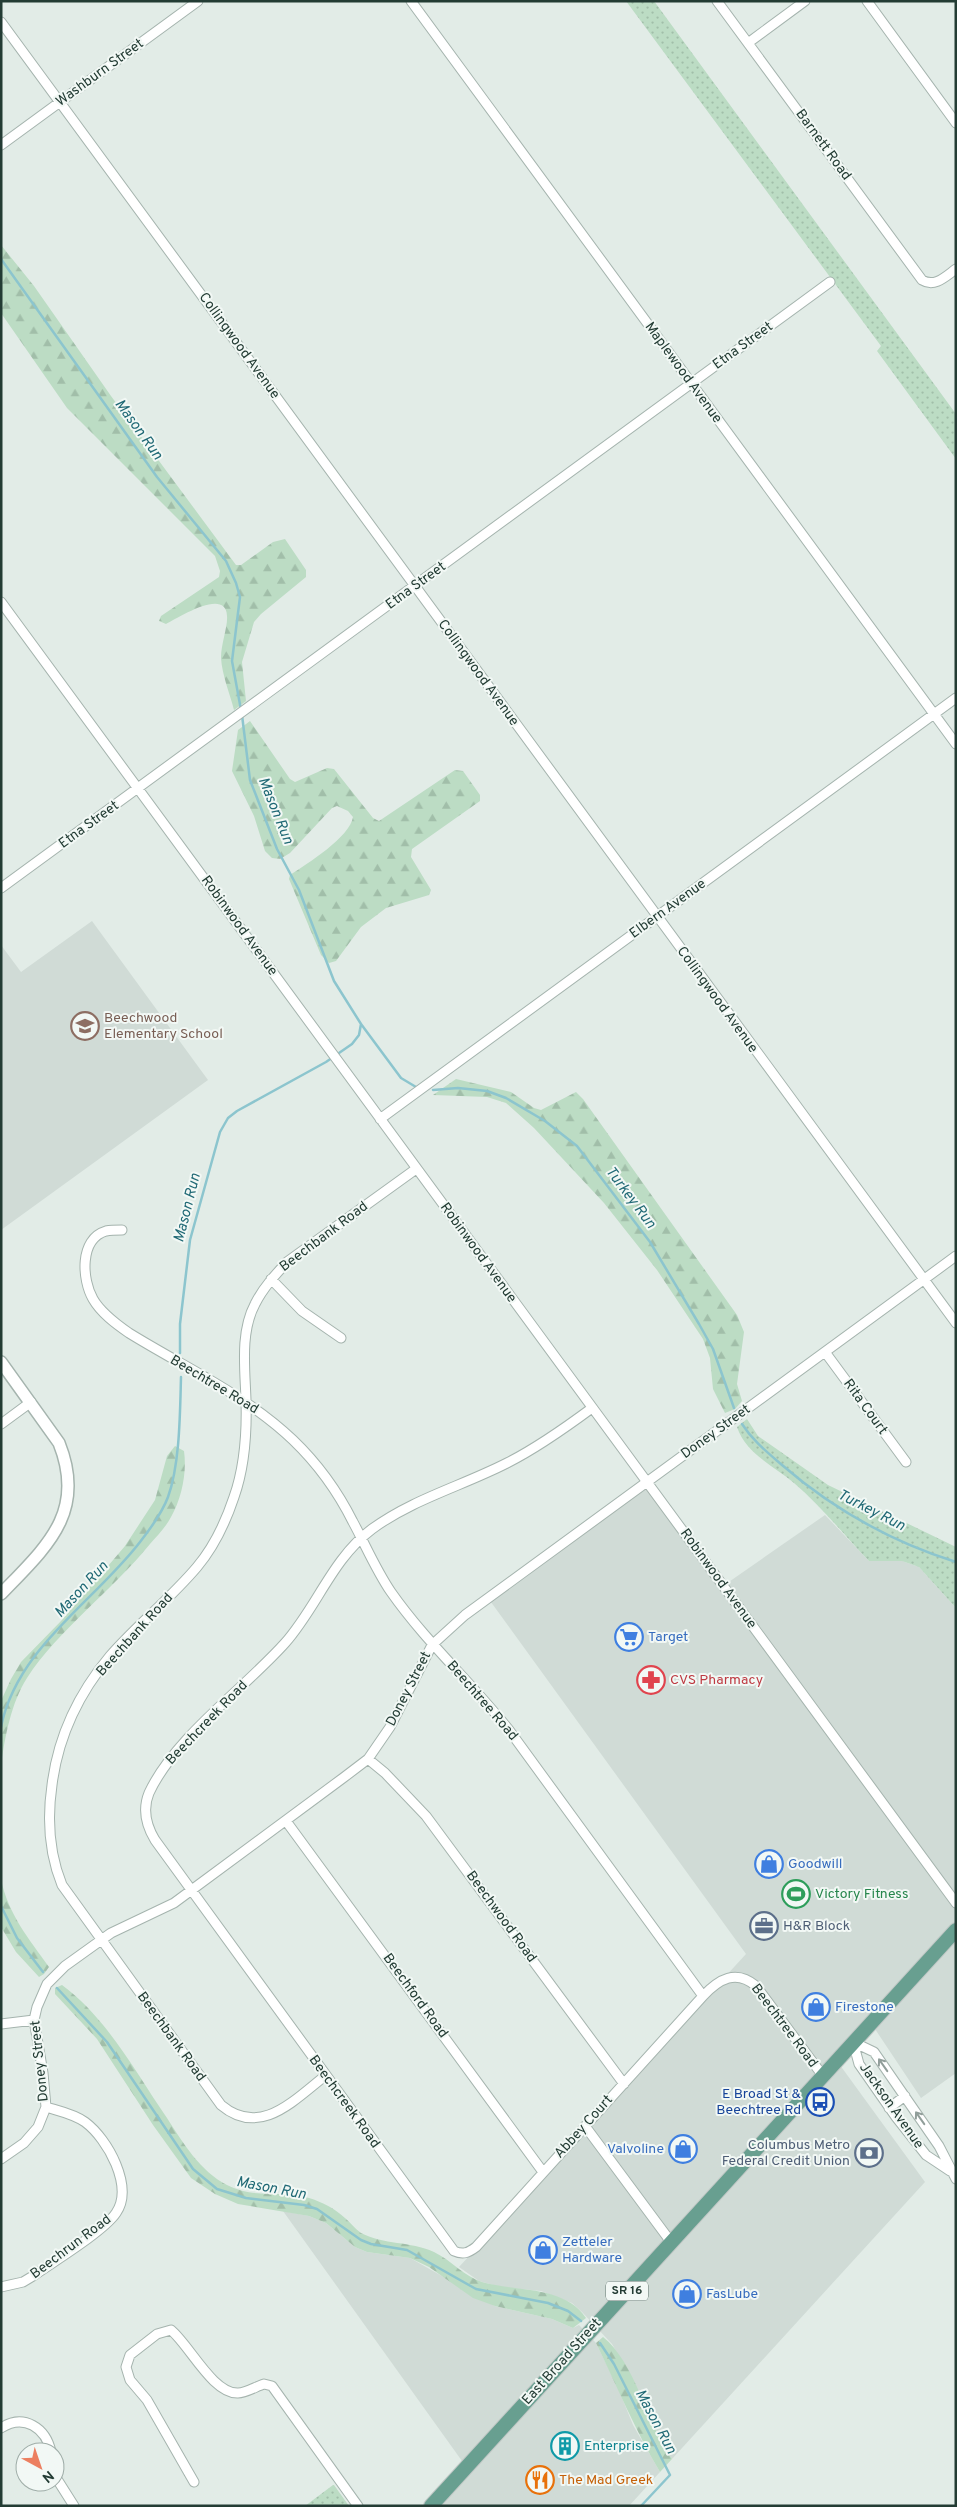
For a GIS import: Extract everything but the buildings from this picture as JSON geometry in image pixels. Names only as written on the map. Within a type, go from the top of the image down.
[{"type":"main road","name":"East Broad Street","points":[[431,2506],[956,1930]]},
{"type":"street","name":"Washburn Street","points":[[1,145],[198,1]]},
{"type":"street","name":"Maplewood Avenue","points":[[411,1],[956,744]]},
{"type":"street","name":"Barnett Road","points":[[717,1],[922,280],[931,284],[956,269]]},
{"type":"street","points":[[748,42],[804,1]]},
{"type":"street","points":[[867,1],[956,123]]},
{"type":"street","name":"Collingwood Avenue","points":[[1,22],[656,917],[956,1323]]},
{"type":"street","name":"Etna Street","points":[[1,888],[830,282]]},
{"type":"street","name":"Robinwood Avenue","points":[[1,602],[956,1903]]},
{"type":"street","name":"Elbern Avenue","points":[[380,1119],[956,698]]},
{"type":"street","name":"Beechbank Road","points":[[325,2076],[270,2115],[251,2118],[233,2114],[214,2097],[62,1885],[52,1853],[49,1813],[57,1758],[69,1721],[85,1691],[110,1657],[198,1566],[225,1521],[242,1470],[246,1402],[245,1334],[254,1304],[271,1279],[287,1262],[416,1169]]},
{"type":"street","name":"Beechtree Road","points":[[122,1230],[106,1231],[92,1241],[88,1248],[85,1269],[87,1286],[93,1300],[115,1324],[246,1402],[277,1425],[311,1459],[331,1484],[389,1589],[432,1645],[490,1706],[509,1730],[704,1996],[716,1983],[724,1978],[741,1977],[749,1980],[761,1992],[823,2076]]},
{"type":"street","name":"Doney Street","points":[[1,2159],[24,2143],[38,2127],[46,2107],[43,2073],[34,2020],[37,2007],[47,1984],[65,1966],[111,1933],[174,1904],[368,1759],[390,1727],[432,1645],[465,1615],[956,1256]]},
{"type":"street","points":[[271,1279],[302,1311],[341,1338]]},
{"type":"street","name":"Rita Court","points":[[825,1352],[906,1462]]},
{"type":"street","points":[[1,1362],[59,1443],[65,1458],[68,1482],[66,1509],[62,1521],[48,1545],[1,1594]]},
{"type":"street","points":[[1,1424],[31,1402]]},
{"type":"street","name":"Beechcreek Road","points":[[461,2254],[448,2246],[192,1891],[150,1832],[145,1813],[149,1794],[165,1766],[189,1739],[285,1643],[334,1569],[361,1538],[402,1510],[531,1450],[592,1408]]},
{"type":"street","name":"Beechwood Road","points":[[368,1759],[385,1773],[426,1816],[624,2084]]},
{"type":"street","name":"Beechford Road","points":[[286,1821],[543,2172]]},
{"type":"street","name":"Abbey Court","points":[[461,2254],[476,2247],[704,1996]]},
{"type":"street","points":[[1,2024],[34,2020]]},
{"type":"street","name":"Jackson Avenue","points":[[853,2042],[874,2052],[939,2146],[953,2175]]},
{"type":"street","name":"Jackson Avenue","points":[[853,2042],[859,2064],[889,2108],[926,2155],[953,2175]]},
{"type":"street","points":[[889,2108],[905,2096]]},
{"type":"street","name":"Beechrun Road","points":[[1,2287],[16,2284],[33,2276],[107,2223],[121,2204],[122,2181],[114,2161],[95,2133],[87,2123],[76,2116],[46,2107]]},
{"type":"street","points":[[585,2126],[671,2242]]},
{"type":"street","points":[[926,2155],[939,2146]]},
{"type":"street","points":[[194,2482],[146,2400],[130,2380],[126,2367],[130,2355],[157,2334],[171,2330],[184,2341],[212,2380],[223,2390],[238,2393],[264,2384],[272,2386],[358,2506]]},
{"type":"street","points":[[1,2428],[18,2422],[33,2425],[46,2437],[47,2442]]},
{"type":"street","points":[[65,2492],[74,2506]]},
{"type":"shaded area","name":"Beechwood Elementary School","points":[[92,921],[208,1080],[1,1230],[1,945],[21,972]]},
{"type":"shaded area","points":[[647,1484],[723,1586],[825,1515],[869,1561],[902,1561],[919,1567],[956,1608],[956,2073],[921,2098],[871,2023],[837,2061],[925,2182],[672,2459],[664,2448],[631,2377],[612,2344],[582,2312],[572,2303],[541,2291],[500,2287],[479,2281],[459,2267],[746,1954],[488,1598]]},
{"type":"shaded area","points":[[283,2211],[309,2216],[326,2223],[355,2247],[367,2252],[410,2258],[495,2306],[552,2319],[573,2328],[579,2325],[596,2343],[618,2388],[633,2425],[660,2472],[629,2506],[433,2506],[467,2468]]},
{"type":"green space","points":[[626,1],[654,1],[956,414],[956,459],[877,351],[881,346]]},
{"type":"green space","points":[[1,245],[34,286],[111,396],[236,565],[241,565],[273,542],[285,539],[306,570],[306,577],[254,622],[242,662],[246,701],[234,710],[224,678],[221,658],[227,620],[225,608],[219,604],[210,604],[190,611],[166,624],[159,621],[161,616],[219,577],[220,571],[215,556],[67,408],[1,313]]},
{"type":"green space","points":[[250,721],[290,779],[295,782],[327,768],[334,769],[373,818],[379,821],[455,770],[463,771],[480,795],[480,801],[412,849],[411,857],[431,890],[429,895],[386,908],[361,927],[336,961],[329,963],[321,955],[289,879],[290,875],[317,857],[336,841],[350,825],[353,817],[348,811],[337,806],[332,808],[290,853],[280,859],[272,858],[265,851],[254,816],[232,771],[238,730]]},
{"type":"green space","points":[[456,1079],[511,1092],[534,1108],[541,1110],[576,1092],[583,1099],[737,1315],[744,1332],[737,1384],[742,1401],[735,1409],[725,1413],[713,1389],[710,1358],[703,1339],[657,1270],[604,1203],[534,1128],[506,1103],[487,1097],[433,1095]]},
{"type":"green space","points":[[747,1419],[758,1436],[828,1485],[956,1547],[956,1608],[919,1567],[902,1561],[869,1561],[804,1492],[753,1452],[737,1427]]},
{"type":"green space","points":[[175,1446],[184,1451],[185,1468],[181,1493],[175,1510],[167,1524],[135,1561],[54,1643],[27,1678],[13,1709],[1,1765],[1,1701],[11,1679],[21,1662],[62,1620],[125,1546],[155,1500],[167,1456]]},
{"type":"green space","points":[[1,1879],[4,1892],[14,1915],[49,1967],[39,1977],[16,1952],[1,1927]]},
{"type":"green space","points":[[62,1985],[93,2013],[107,2030],[186,2146],[200,2164],[217,2179],[227,2185],[249,2192],[299,2195],[314,2200],[337,2211],[361,2233],[370,2237],[416,2246],[434,2252],[482,2282],[552,2295],[577,2307],[586,2318],[573,2328],[552,2319],[495,2306],[473,2298],[429,2267],[410,2258],[367,2252],[355,2247],[326,2223],[309,2216],[238,2204],[215,2194],[191,2178],[153,2125],[97,2039],[55,1994],[55,1988]]},
{"type":"green space","points":[[603,2337],[624,2362],[663,2445],[672,2459],[660,2472],[634,2424],[596,2343]]},
{"type":"green space","points":[[333,2485],[349,2506],[305,2506]]},
{"type":"waterway","name":"Mason Run","points":[[1,259],[157,477],[226,561],[240,597],[232,661],[241,710]]},
{"type":"waterway","name":"Mason Run","points":[[180,1353],[180,1324],[190,1240],[220,1132],[228,1118],[237,1111],[326,1062],[352,1044],[359,1035],[361,1024],[334,981],[299,890],[277,849],[250,780],[242,715]]},
{"type":"waterway","name":"Turkey Run","points":[[361,1024],[401,1078],[416,1087]]},
{"type":"waterway","name":"Turkey Run","points":[[433,1090],[458,1088],[487,1091],[506,1098],[545,1121],[577,1146],[650,1242],[713,1349],[734,1408]]},
{"type":"waterway","name":"Mason Run","points":[[1,1727],[10,1699],[23,1673],[40,1650],[59,1627],[121,1564],[140,1542],[163,1509],[175,1469],[180,1422],[181,1377]]},
{"type":"waterway","name":"Turkey Run","points":[[742,1424],[756,1441],[782,1465],[801,1481],[843,1510],[909,1545],[956,1562]]},
{"type":"waterway","name":"Mason Run","points":[[1,1906],[17,1938],[43,1972]]},
{"type":"waterway","name":"Mason Run","points":[[57,1988],[107,2042],[193,2169],[217,2189],[246,2198],[304,2205],[317,2209],[361,2240],[371,2244],[407,2250],[476,2289],[548,2303],[568,2311],[581,2321]]},
{"type":"waterway","name":"Mason Run","points":[[600,2343],[614,2364],[670,2475],[641,2506]]},
{"type":"place","name":"Beechwood Elementary School","points":[[85,1026]]},
{"type":"place","name":"Target","points":[[629,1637]]},
{"type":"place","name":"CVS Pharmacy","points":[[651,1680]]},
{"type":"place","name":"Goodwill","points":[[769,1864]]},
{"type":"place","name":"Victory Fitness","points":[[796,1894]]},
{"type":"place","name":"H&R Block","points":[[764,1926]]},
{"type":"place","name":"Firestone","points":[[816,2007]]},
{"type":"place","name":"E Broad St & Beechtree Rd","points":[[820,2102]]},
{"type":"place","name":"Valvoline","points":[[683,2149]]},
{"type":"place","name":"Columbus Metro Federal Credit Union","points":[[869,2153]]},
{"type":"place","name":"Zetteler Hardware","points":[[543,2250]]},
{"type":"place","name":"FasLube","points":[[687,2294]]},
{"type":"place","name":"Enterprise","points":[[565,2446]]},
{"type":"place","name":"The Mad Greek","points":[[540,2480]]}]
